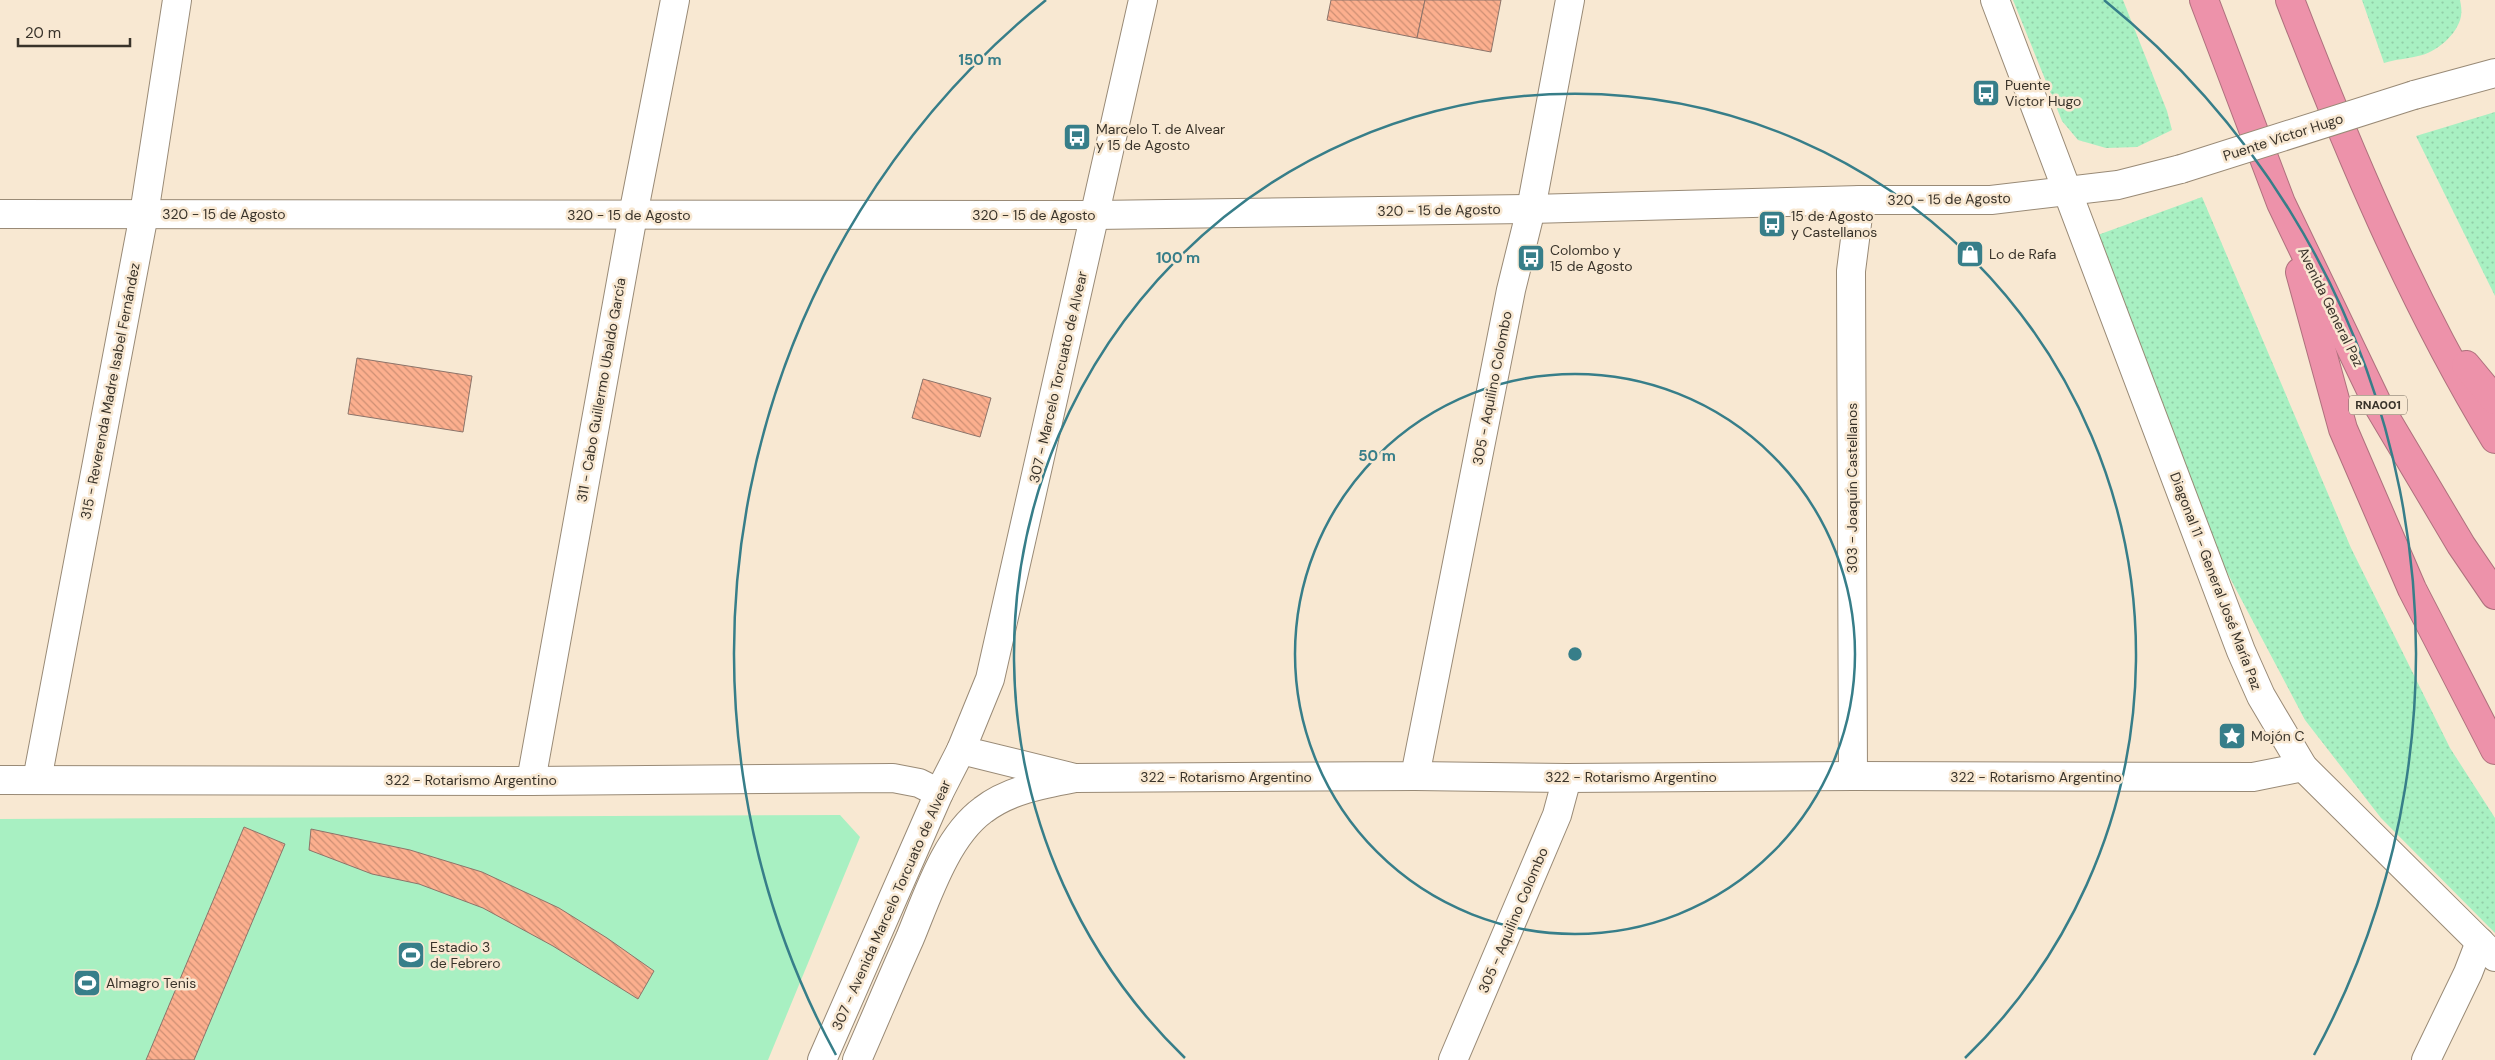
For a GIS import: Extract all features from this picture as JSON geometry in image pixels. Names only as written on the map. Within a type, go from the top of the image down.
[{"type":"highway","name":"Avenida General Paz","points":[[2204,0],[2281,203],[2379,407],[2461,545],[2495,596]]},
{"type":"highway","points":[[2290,0],[2366,187],[2431,324],[2495,439]]},
{"type":"highway","points":[[2281,203],[2343,429],[2412,590],[2495,750]]},
{"type":"highway","points":[[2431,324],[2495,400]]},
{"type":"street","name":"315 - Reverenda Madre Isabel Fernández","points":[[37,780],[144,214],[177,0]]},
{"type":"street","name":"311 - Cabo Guillermo Ubaldo García","points":[[531,781],[633,215],[675,0]]},
{"type":"street","name":"307 - Marcelo Torcuato de Alvear","points":[[961,750],[990,679],[1143,0]]},
{"type":"street","name":"305 - Aquilino Colombo","points":[[1415,776],[1511,290],[1531,209],[1570,0]]},
{"type":"street","name":"Diagonal 11 - General José María Paz","points":[[1995,0],[2241,651],[2261,696],[2303,767],[2487,950]]},
{"type":"street","name":"Puente Víctor Hugo","points":[[2068,191],[2118,185],[2181,169],[2414,95],[2495,73]]},
{"type":"street","name":"320 - 15 de Agosto","points":[[0,214],[1094,215],[1531,209],[1860,200],[1991,200],[2068,191]]},
{"type":"street","name":"303 - Joaquín Castellanos","points":[[1853,776],[1850,271],[1860,200]]},
{"type":"street","name":"322 - Rotarismo Argentino","points":[[961,750],[1076,778],[1415,776],[1566,778],[1853,776],[2253,777],[2303,767]]},
{"type":"street","name":"307 - Avenida Marcelo Torcuato de Alvear","points":[[822,1060],[939,792],[961,750]]},
{"type":"street","name":"322 - Rotarismo Argentino","points":[[0,780],[531,781],[893,778],[919,784],[939,792]]},
{"type":"street","points":[[857,1060],[930,890],[951,848],[965,827],[982,810],[1010,794],[1042,784],[1076,778]]},
{"type":"street","name":"305 - Aquilino Colombo","points":[[1453,1060],[1557,815],[1566,778]]},
{"type":"street","points":[[2426,1060],[2468,973],[2487,950]]},
{"type":"green space","points":[[2013,0],[2123,0],[2167,111],[2172,130],[2137,147],[2106,148],[2078,140],[2062,121]]},
{"type":"green space","points":[[2362,0],[2460,0],[2461,16],[2456,29],[2439,47],[2425,54],[2384,63]]},
{"type":"green space","points":[[2495,112],[2495,296],[2416,136]]},
{"type":"green space","points":[[2202,197],[2351,548],[2450,748],[2495,818],[2495,933],[2381,818],[2305,720],[2220,559],[2095,236]]},
{"type":"green space","points":[[840,815],[860,837],[768,1060],[0,1060],[0,819]]},
{"type":"building","points":[[1331,0],[1425,0],[1417,38],[1327,20]]},
{"type":"building","points":[[1425,0],[1501,0],[1491,52],[1417,38]]},
{"type":"building","points":[[357,358],[472,376],[463,432],[348,414]]},
{"type":"building","points":[[923,379],[991,398],[980,437],[912,418]]},
{"type":"building","points":[[244,827],[285,844],[194,1060],[146,1060]]},
{"type":"building","points":[[311,829],[410,850],[482,872],[559,908],[607,938],[654,971],[638,999],[553,946],[483,908],[419,884],[372,874],[309,850]]},
{"type":"place","name":"Puente Victor Hugo","points":[[1986,93]]},
{"type":"place","name":"Marcelo T. de Alvear y 15 de Agosto","points":[[1077,137]]},
{"type":"place","name":"15 de Agosto y Castellanos","points":[[1772,224]]},
{"type":"place","name":"Lo de Rafa","points":[[1970,254]]},
{"type":"place","name":"Colombo y 15 de Agosto","points":[[1531,258]]},
{"type":"place","name":"Mojón C","points":[[2232,736]]},
{"type":"place","name":"Estadio 3 de Febrero","points":[[411,955]]},
{"type":"place","name":"Almagro Tenis","points":[[87,983]]}]
